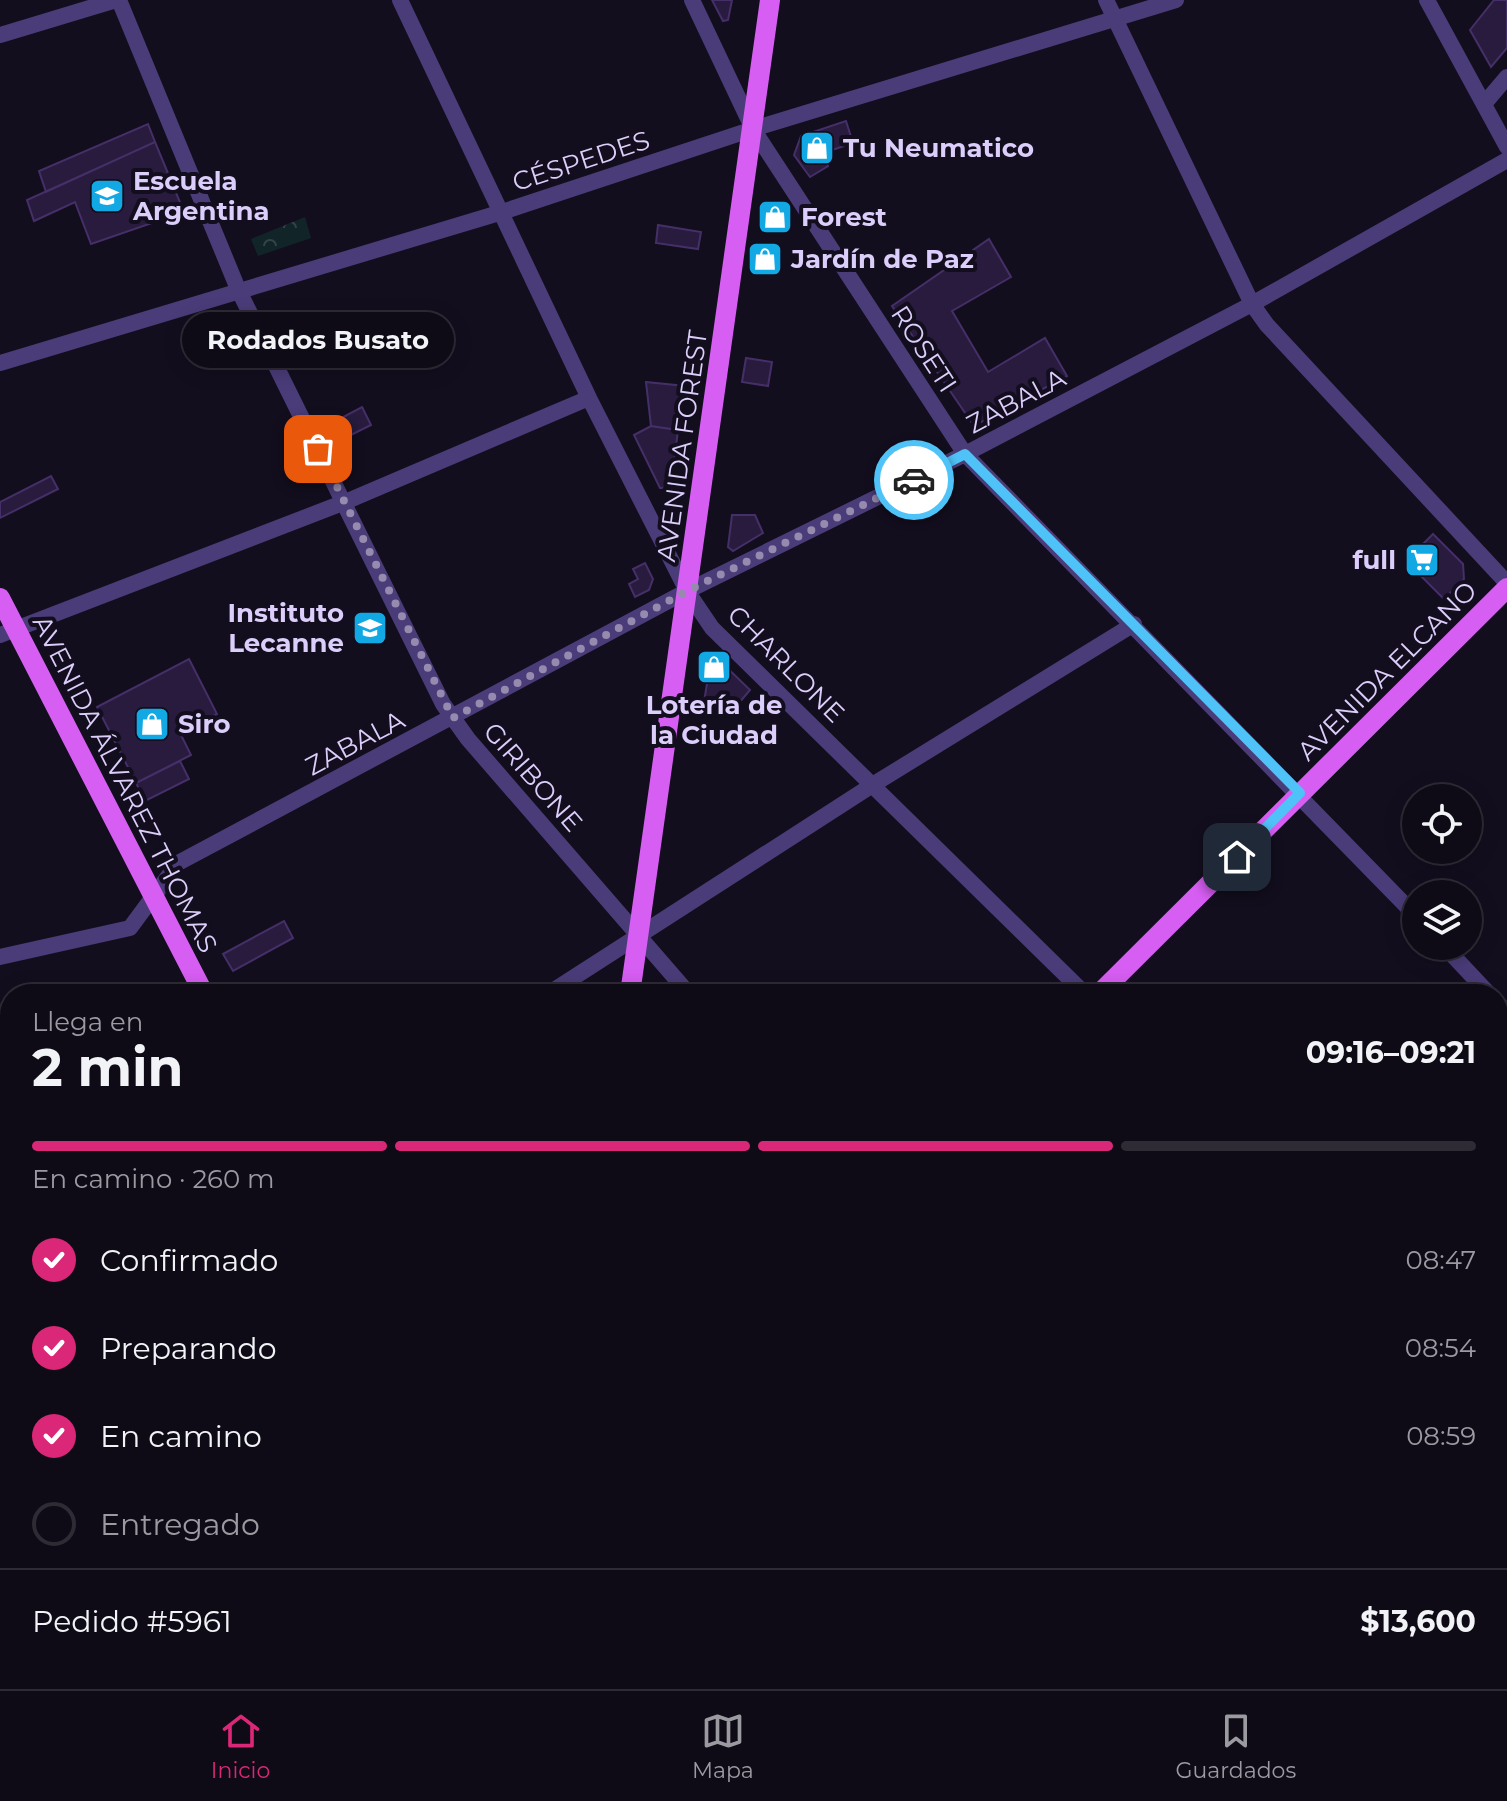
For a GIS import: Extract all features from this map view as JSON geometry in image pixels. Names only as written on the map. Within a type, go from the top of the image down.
[{"type":"main road","name":"AVENIDA FOREST","points":[[631,984],[770,0]]},
{"type":"main road","name":"AVENIDA ELCANO","points":[[1109,984],[1507,586]]},
{"type":"main road","name":"AVENIDA ÁLVAREZ THOMAS","points":[[0,598],[7,632],[155,897],[199,984]]},
{"type":"street","points":[[0,35],[117,0]]},
{"type":"street","name":"GIRIBONE","points":[[117,0],[238,289],[453,718],[680,984]]},
{"type":"street","name":"CHARLONE","points":[[400,0],[589,398],[687,591],[712,628],[1075,984]]},
{"type":"street","name":"ROSETI","points":[[692,0],[753,129],[965,454],[1300,793],[1402,901]]},
{"type":"street","points":[[1106,0],[1252,304],[1267,325],[1507,586]]},
{"type":"street","name":"CÉSPEDES","points":[[0,363],[499,213],[753,129],[1176,0]]},
{"type":"street","points":[[1427,0],[1507,147]]},
{"type":"street","points":[[1484,104],[1507,77]]},
{"type":"street","name":"ZABALA","points":[[0,957],[130,928],[178,863],[687,591],[965,454],[1252,304],[1507,160]]},
{"type":"street","points":[[7,632],[345,502],[589,398]]},
{"type":"street","points":[[564,984],[874,784],[1134,624]]},
{"type":"street","points":[[1457,960],[1480,984]]},
{"type":"green space","points":[[305,217],[311,238],[258,256],[251,239]]},
{"type":"building","points":[[712,0],[732,0],[728,20],[723,21]]},
{"type":"building","points":[[1494,0],[1507,0],[1507,48],[1491,67],[1470,30]]},
{"type":"building","name":"Tu Neumatico","points":[[846,121],[853,143],[823,153],[828,166],[810,177],[794,155],[801,136]]},
{"type":"building","points":[[148,124],[155,142],[46,192],[39,171]]},
{"type":"building","name":"Escuela Argentina","points":[[155,142],[184,212],[91,244],[75,202],[34,221],[27,200]]},
{"type":"building","points":[[658,225],[701,232],[698,249],[656,243]]},
{"type":"building","points":[[989,239],[1011,277],[952,311],[988,372],[1045,338],[1067,376],[974,426],[892,306]]},
{"type":"building","points":[[746,358],[772,362],[768,386],[742,382]]},
{"type":"building","points":[[646,382],[685,386],[678,430],[651,426]]},
{"type":"building","points":[[362,407],[371,425],[337,442],[328,425]]},
{"type":"building","points":[[651,426],[678,430],[671,488],[660,488],[634,435]]},
{"type":"building","points":[[51,476],[58,489],[0,518],[0,502]]},
{"type":"building","points":[[732,515],[755,515],[763,533],[733,551],[728,547]]},
{"type":"building","points":[[1433,534],[1463,564],[1464,579],[1444,599],[1418,573],[1435,557],[1423,544]]},
{"type":"building","name":"full","points":[[1425,546],[1435,557],[1418,573],[1408,563]]},
{"type":"building","points":[[645,563],[653,579],[649,590],[635,597],[629,584],[638,579],[633,569]]},
{"type":"building","points":[[715,656],[750,690],[733,710],[704,702],[711,659]]},
{"type":"building","name":"Siro","points":[[189,659],[217,714],[180,733],[191,755],[136,783],[97,707]]},
{"type":"building","points":[[180,761],[189,779],[145,801],[136,783]]},
{"type":"building","points":[[284,921],[293,938],[233,971],[223,954]]},
{"type":"way so far","points":[[318,449],[443,704],[453,718],[687,591],[914,480]]},
{"type":"place","name":"Tu Neumatico","points":[[817,148]]},
{"type":"place","name":"Escuela Argentina","points":[[107,196]]},
{"type":"place","name":"Forest","points":[[775,217]]},
{"type":"place","name":"Jardín de Paz","points":[[765,259]]},
{"type":"place","name":"Rodados Busato","points":[[318,449]]},
{"type":"place","name":"full","points":[[1422,560]]},
{"type":"place","name":"Instituto Lecanne","points":[[370,628]]},
{"type":"place","name":"Lotería de la Ciudad","points":[[714,667]]},
{"type":"place","name":"Siro","points":[[152,724]]},
{"type":"route","points":[[914,480],[965,454],[1300,793],[1237,857]]}]
